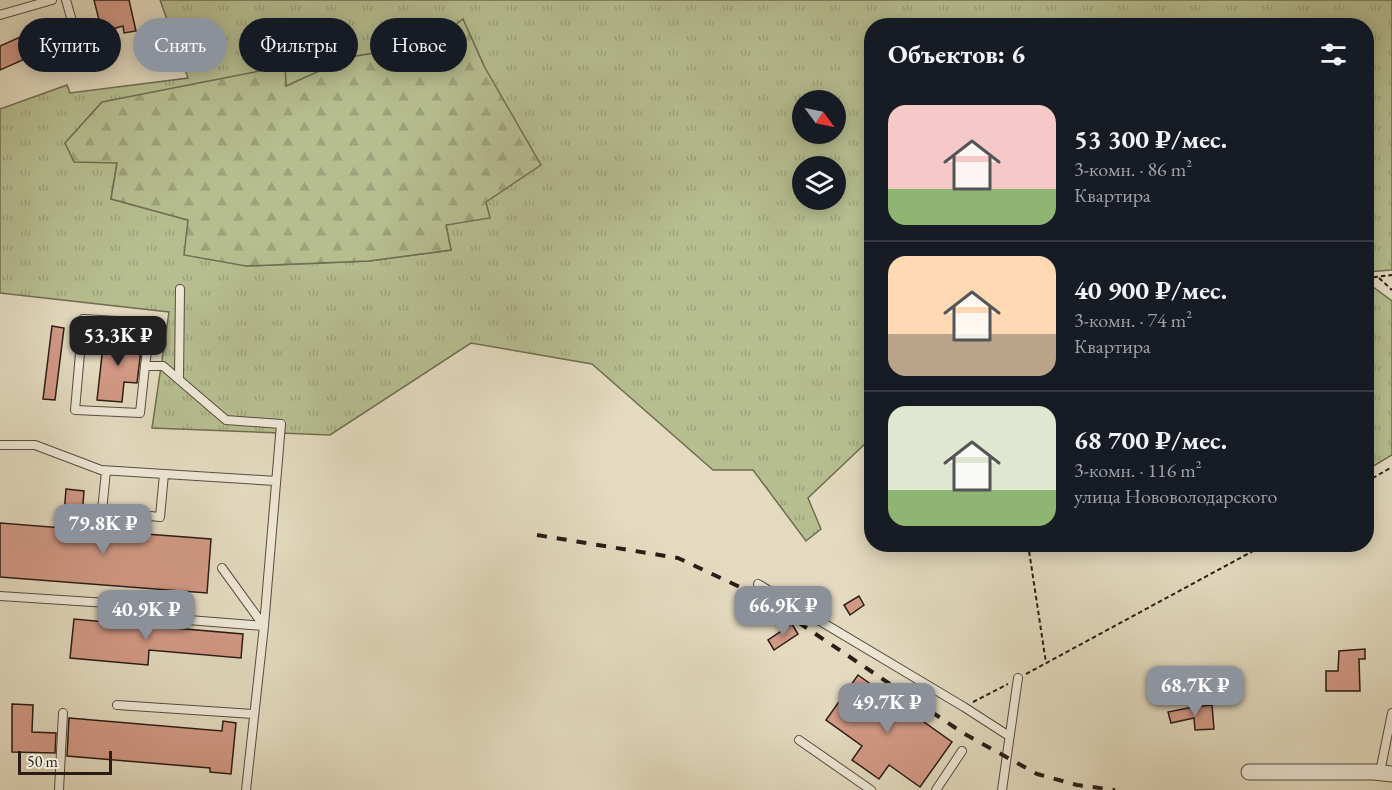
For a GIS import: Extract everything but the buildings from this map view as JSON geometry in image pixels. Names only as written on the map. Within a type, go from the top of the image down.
[{"type":"street","points":[[1249,772],[1386,773]]},
{"type":"lane","points":[[0,15],[52,0]]},
{"type":"lane","points":[[66,0],[71,18]]},
{"type":"lane","points":[[179,380],[180,289]]},
{"type":"lane","points":[[83,319],[151,323],[145,366],[140,413],[75,410],[83,319]]},
{"type":"lane","points":[[145,366],[163,366],[226,420],[281,424],[264,626],[246,790]]},
{"type":"lane","points":[[0,445],[35,445],[106,471],[276,481]]},
{"type":"lane","points":[[106,471],[102,511],[160,517],[165,474]]},
{"type":"lane","points":[[222,568],[264,626]]},
{"type":"lane","points":[[758,584],[1009,736]]},
{"type":"lane","points":[[0,596],[123,604],[163,618],[264,626]]},
{"type":"lane","points":[[1002,790],[1018,678]]},
{"type":"lane","points":[[117,705],[253,714]]},
{"type":"lane","points":[[59,790],[63,713]]},
{"type":"lane","points":[[1386,773],[1392,713]]},
{"type":"lane","points":[[800,740],[871,790]]},
{"type":"lane","points":[[936,790],[962,751]]},
{"type":"path","points":[[1374,277],[1392,275]]},
{"type":"path","points":[[1378,277],[1392,290]]},
{"type":"path","points":[[1374,478],[1392,467]]},
{"type":"path","points":[[1029,552],[1046,663]]},
{"type":"path","points":[[964,707],[1251,552]]},
{"type":"green space","points":[[160,0],[1392,0],[1392,270],[1374,271],[1374,18],[864,18],[864,445],[808,498],[821,529],[806,541],[753,470],[713,470],[592,364],[471,343],[330,435],[152,428],[169,312],[0,293],[0,109],[67,85],[70,93],[188,78],[186,72],[227,72],[227,18],[166,18]],"holes":[[[239,18],[358,18],[358,56],[370,54],[370,18],[467,18],[467,29],[484,66],[485,202],[489,217],[446,225],[451,250],[369,261],[246,266],[188,220],[111,199],[117,163],[276,72],[239,72]]]},
{"type":"green space","points":[[467,28],[484,66],[541,165],[486,202],[490,218],[446,225],[451,250],[369,261],[246,266],[184,255],[188,220],[111,199],[117,163],[74,162],[65,143],[102,102],[254,72],[285,72],[286,86],[317,72],[358,72],[358,56],[370,54],[370,72],[467,72]]},
{"type":"green space","points":[[285,72],[318,72],[286,87]]},
{"type":"green space","points":[[1374,288],[1392,301],[1392,455],[1374,466]]},
{"type":"railway","points":[[537,535],[678,558],[759,596],[963,733],[1037,774],[1077,785],[1115,790]]}]
